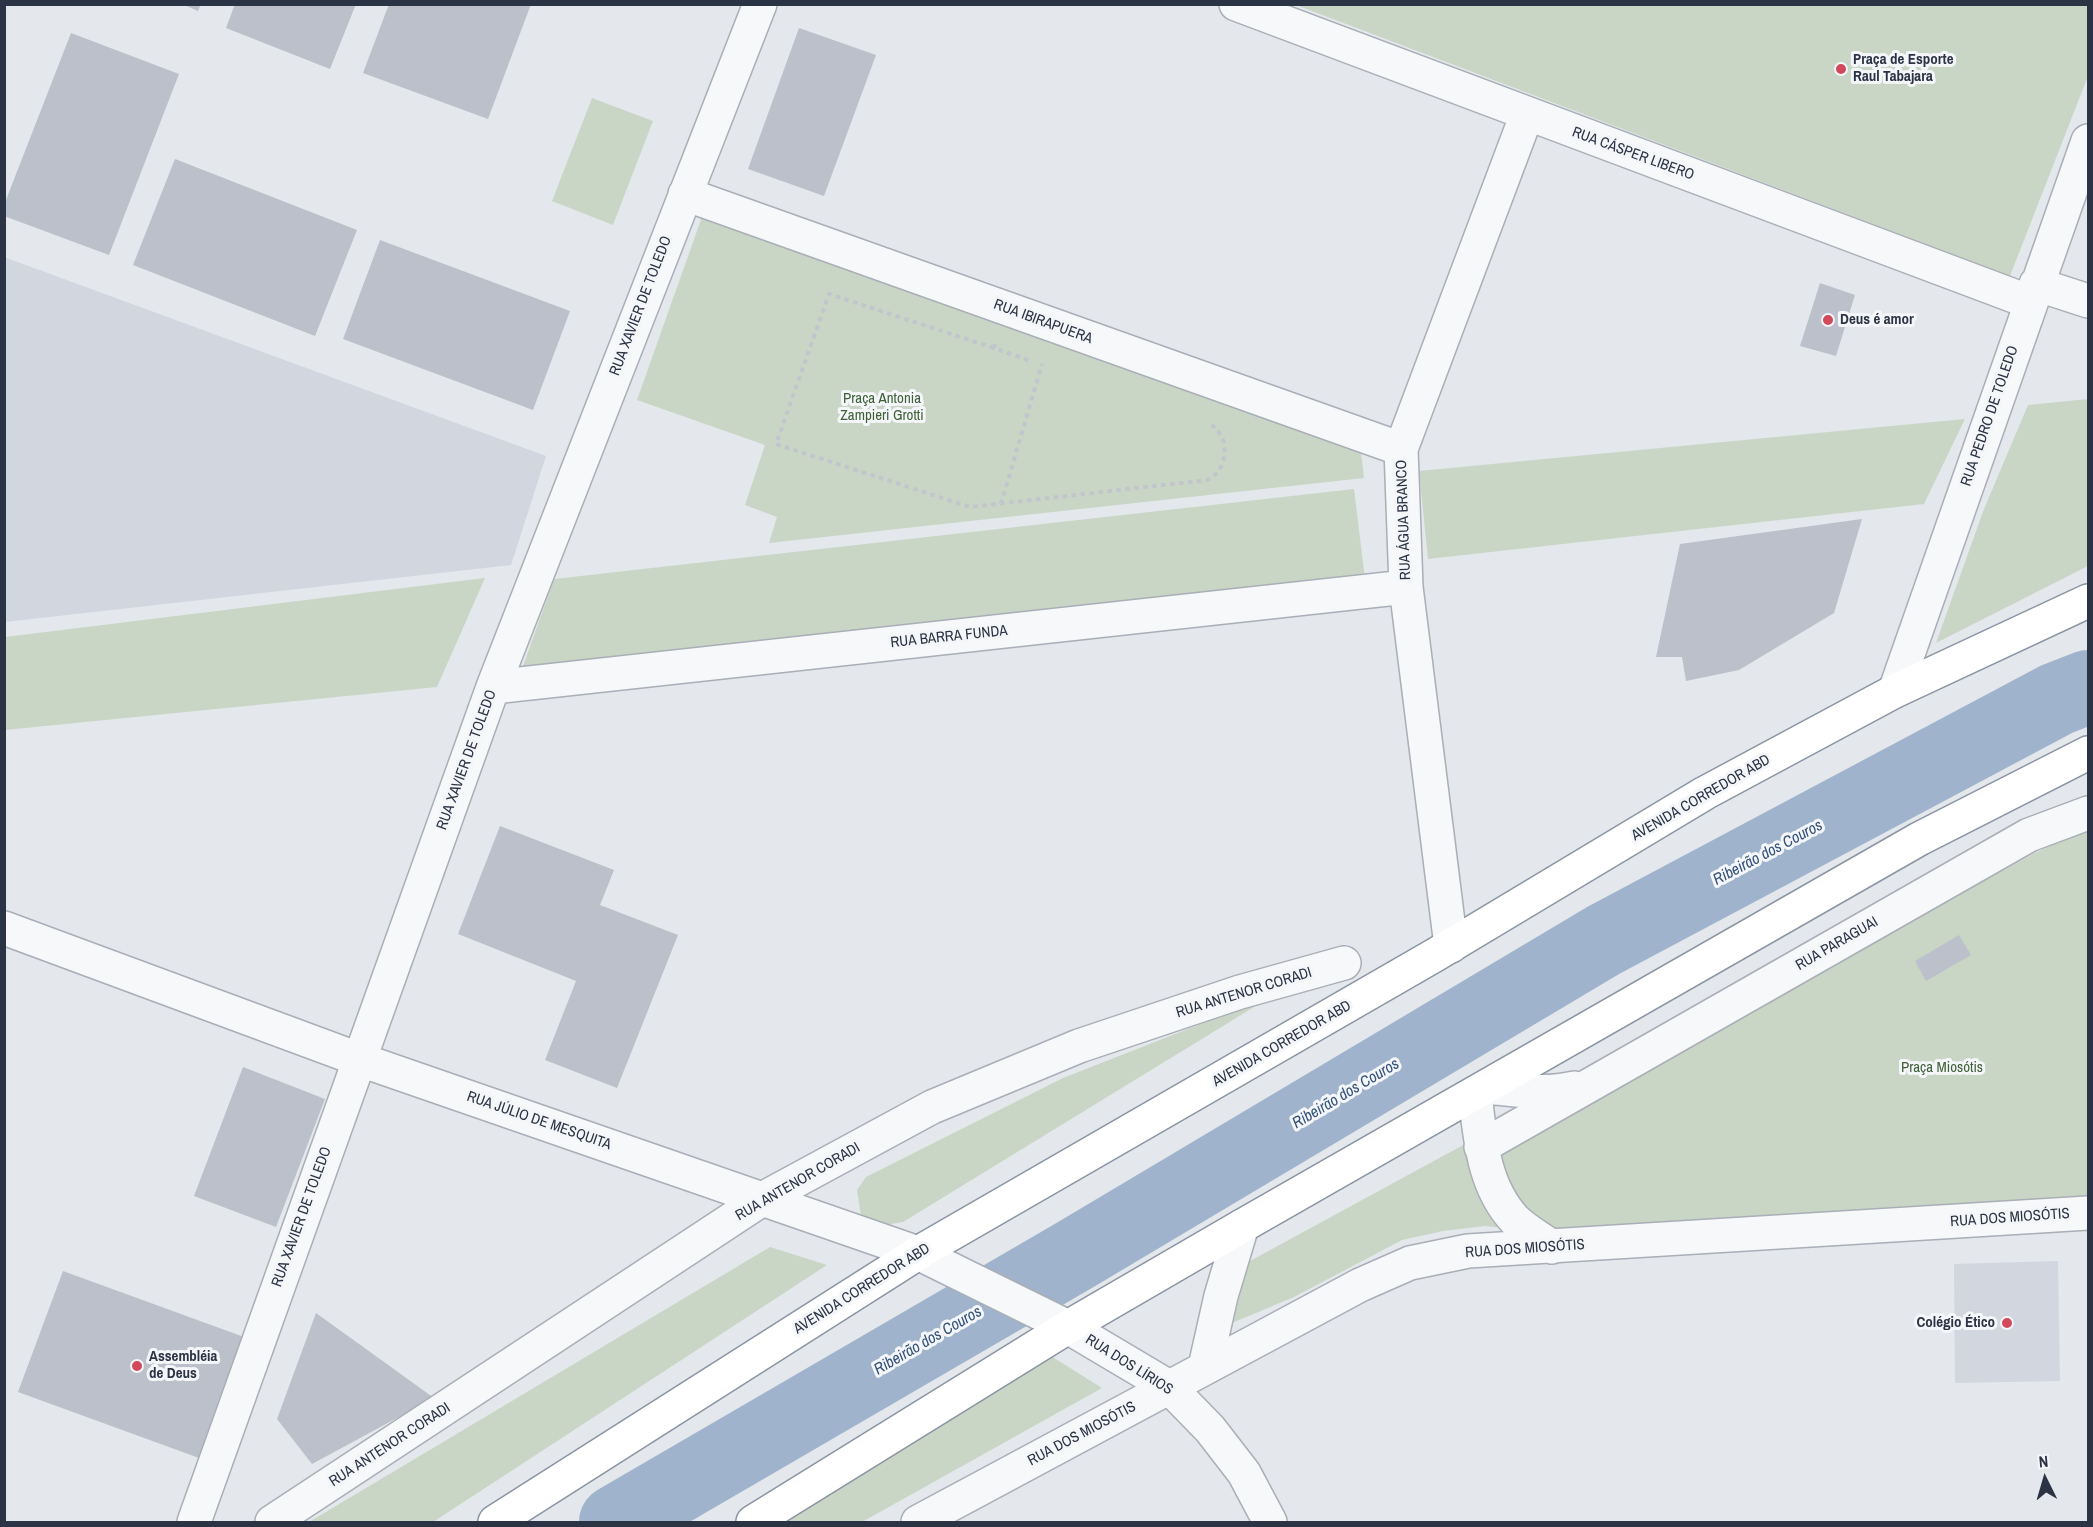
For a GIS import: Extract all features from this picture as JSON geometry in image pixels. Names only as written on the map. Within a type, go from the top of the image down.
[{"type":"highway","name":"AVENIDA CORREDOR ABD","points":[[495,1522],[918,1253],[1451,946],[1705,793],[1895,691],[2088,601]]},
{"type":"highway","points":[[753,1522],[1068,1327],[1242,1226],[1920,839],[2088,753]]},
{"type":"street","name":"RUA XAVIER DE TOLEDO","points":[[194,1522],[493,687],[760,4]]},
{"type":"street","name":"RUA CÁSPER LIBERO","points":[[1236,4],[1527,114],[2033,293],[2088,301]]},
{"type":"street","name":"RUA ÁGUA BRANCO","points":[[1451,946],[1406,586],[1401,449],[1527,114]]},
{"type":"street","name":"RUA PEDRO DE TOLEDO","points":[[1895,691],[2088,141]]},
{"type":"street","name":"RUA IBIRAPUERA","points":[[685,194],[1401,449]]},
{"type":"street","name":"RUA BARRA FUNDA","points":[[493,687],[1406,586]]},
{"type":"street","name":"RUA PARAGUAI","points":[[1481,1147],[2029,835],[2088,813]]},
{"type":"street","name":"RUA JÚLIO DE MESQUITA","points":[[4,928],[358,1059],[918,1253],[1068,1327]]},
{"type":"street","name":"RUA ANTENOR CORADI","points":[[272,1522],[764,1198],[932,1107],[1079,1046],[1240,992],[1344,963]]},
{"type":"street","name":"RUA PARAGUAI","points":[[1481,1091],[1559,1091],[1591,1084]]},
{"type":"street","points":[[1481,1091],[1481,1147],[1490,1180],[1515,1220],[1552,1247]]},
{"type":"street","name":"RUA DOS MIOSÓTIS","points":[[918,1522],[1360,1285],[1410,1263],[1468,1251],[2088,1213]]},
{"type":"street","points":[[1205,1367],[1221,1296],[1242,1226]]},
{"type":"street","name":"RUA DOS LÍRIOS","points":[[1068,1327],[1169,1387],[1210,1429],[1244,1473],[1270,1522]]},
{"type":"path","points":[[1053,368],[829,294],[776,444],[970,507],[1207,480],[1218,475],[1224,463],[1224,448],[1221,432],[1206,421]]},
{"type":"path","points":[[994,348],[1006,309]]},
{"type":"path","points":[[1001,504],[1042,364]]},
{"type":"shaded area","points":[[4,257],[546,456],[511,565],[5,622]]},
{"type":"shaded area","name":"Colégio Ético","points":[[2058,1261],[2060,1381],[1955,1383],[1954,1264]]},
{"type":"green space","name":"Praça de Esporte Raul Tabajara","points":[[1296,5],[2088,5],[2088,76],[2010,276]]},
{"type":"green space","points":[[592,98],[653,121],[613,225],[552,201]]},
{"type":"green space","name":"Praça Antonia Zampieri Grotti","points":[[703,214],[1360,444],[1364,478],[769,543],[777,517],[745,505],[765,445],[637,400]]},
{"type":"green space","points":[[2088,399],[2088,566],[1936,643],[1984,509],[2028,405]]},
{"type":"green space","points":[[1965,419],[1924,504],[1428,559],[1419,471]]},
{"type":"green space","points":[[1354,489],[1365,579],[517,683],[554,579]]},
{"type":"green space","points":[[485,578],[437,687],[5,730],[5,637]]},
{"type":"green space","name":"Praça Miosótis","points":[[2088,828],[2088,1202],[1556,1237],[1521,1211],[1493,1150],[2035,853]]},
{"type":"green space","points":[[1272,996],[903,1222],[879,1226],[861,1216],[857,1190],[866,1177],[1063,1078]]},
{"type":"green space","points":[[1478,1137],[1524,1230],[1485,1226],[1443,1231],[1402,1240],[1294,1297],[1232,1323],[1250,1261]]},
{"type":"green space","points":[[770,1247],[827,1265],[433,1522],[309,1522]]},
{"type":"green space","points":[[1051,1356],[1102,1388],[862,1522],[782,1522]]},
{"type":"building","points":[[182,4],[201,4],[198,11]]},
{"type":"building","points":[[235,4],[356,4],[330,69],[226,28]]},
{"type":"building","points":[[389,4],[531,4],[488,119],[363,73]]},
{"type":"building","points":[[799,28],[876,55],[824,196],[748,169]]},
{"type":"building","points":[[71,33],[179,74],[109,255],[4,216],[4,205]]},
{"type":"building","points":[[175,159],[357,230],[315,336],[133,265]]},
{"type":"building","points":[[380,240],[570,311],[533,410],[343,339]]},
{"type":"building","name":"Deus é amor","points":[[1820,283],[1855,295],[1836,356],[1800,346]]},
{"type":"building","points":[[1862,519],[1834,613],[1739,670],[1686,681],[1682,657],[1656,657],[1680,544]]},
{"type":"building","points":[[500,826],[614,870],[600,905],[678,935],[617,1088],[545,1060],[576,981],[458,934]]},
{"type":"building","points":[[1959,935],[1971,955],[1926,981],[1915,961]]},
{"type":"building","points":[[243,1067],[325,1099],[276,1227],[194,1196]]},
{"type":"building","name":"Assembléia de Deus","points":[[63,1271],[255,1341],[210,1462],[18,1392]]},
{"type":"building","points":[[316,1313],[434,1398],[312,1464],[277,1419]]},
{"type":"waterway","name":"Ribeirão dos Couros","points":[[616,1522],[1075,1255],[1604,940],[2057,699],[2088,687]]},
{"type":"place","name":"Praça de Esporte Raul Tabajara","points":[[1841,69]]},
{"type":"place","name":"Deus é amor","points":[[1828,320]]},
{"type":"place","name":"Colégio Ético","points":[[2007,1323]]},
{"type":"place","name":"Assembléia de Deus","points":[[137,1366]]}]
